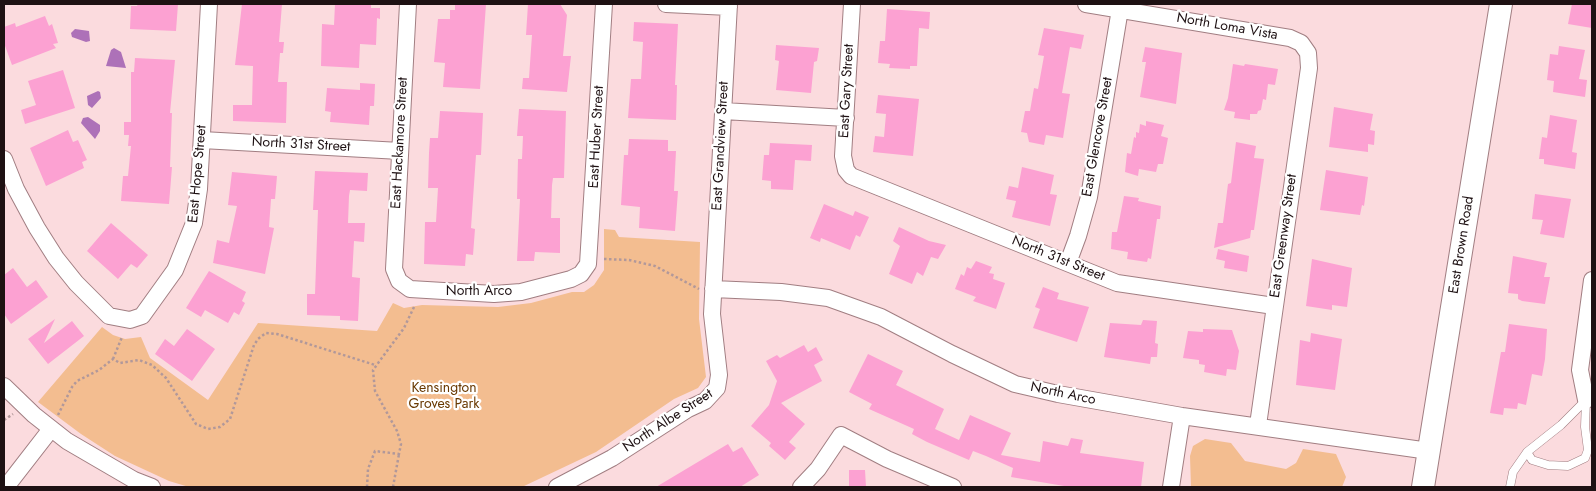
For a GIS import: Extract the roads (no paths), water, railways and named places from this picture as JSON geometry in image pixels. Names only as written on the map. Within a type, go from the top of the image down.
[{"type":"main road","name":"East Brown Road","points":[[1423,487],[1501,4]]},
{"type":"street","name":"East Hope Street","points":[[4,159],[31,219],[56,258],[82,289],[109,316],[130,320],[142,316],[166,283],[189,239],[198,207],[209,4]]},
{"type":"street","name":"East Hackamore Street","points":[[399,281],[393,264],[408,4]]},
{"type":"street","name":"East Huber Street","points":[[586,269],[590,251],[604,4]]},
{"type":"street","points":[[666,4],[729,6]]},
{"type":"street","name":"East Gary Street","points":[[851,176],[844,163],[852,4]]},
{"type":"street","name":"North Loma Vista","points":[[1086,4],[1290,38],[1306,47]]},
{"type":"street","name":"East Grandview Street","points":[[707,289],[723,110],[729,6]]},
{"type":"street","name":"East Glencove Street","points":[[1068,263],[1089,197],[1120,10]]},
{"type":"street","name":"East Greenway Street","points":[[1258,425],[1309,68],[1306,47]]},
{"type":"street","points":[[723,110],[846,118]]},
{"type":"street","name":"North 31st Street","points":[[202,140],[400,151]]},
{"type":"street","name":"North 31st Street","points":[[851,176],[1117,283],[1274,306]]},
{"type":"street","name":"North Arco","points":[[399,281],[404,286],[417,290],[508,294],[571,279],[586,269]]},
{"type":"street","points":[[1589,404],[1580,370],[1592,280]]},
{"type":"street","name":"North Arco","points":[[707,289],[781,292],[828,298],[881,317],[1015,384],[1058,394],[1182,416],[1258,425],[1429,451]]},
{"type":"street","name":"North Albe Street","points":[[556,487],[612,458],[714,393],[718,388],[719,375],[707,289]]},
{"type":"street","points":[[4,386],[54,424],[66,441],[134,480],[152,487]]},
{"type":"street","points":[[1171,487],[1182,416]]},
{"type":"street","points":[[6,487],[54,424]]},
{"type":"street","points":[[801,487],[818,469],[841,435],[887,459],[953,487]]},
{"type":"lane","points":[[1527,452],[1532,460],[1548,465],[1568,466],[1585,458],[1588,450],[1585,427],[1589,404]]},
{"type":"lane","points":[[1510,487],[1513,472],[1527,452],[1589,404]]},
{"type":"park label","name":"Kensington Groves Park","points":[[444,398]]}]
